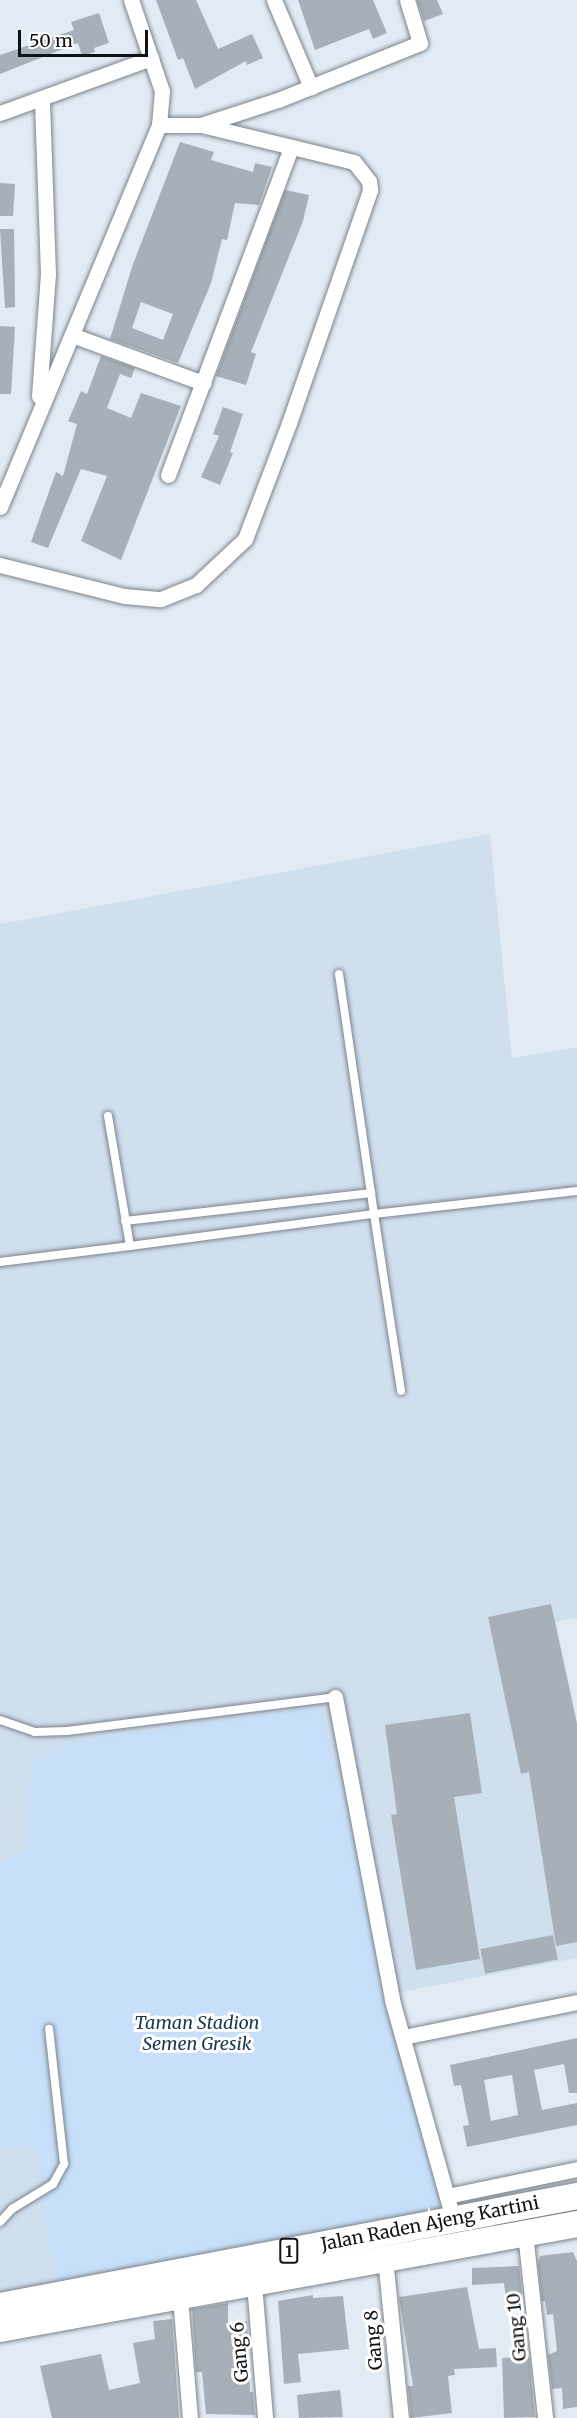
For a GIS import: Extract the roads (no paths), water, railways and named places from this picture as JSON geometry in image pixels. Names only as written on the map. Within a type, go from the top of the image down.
[{"type":"highway","name":"Jalan Raden Ajeng Kartini","points":[[0,2306],[450,2208],[577,2196]]},
{"type":"highway","name":"Jalan Raden Ajeng Kartini","points":[[0,2330],[577,2224]]},
{"type":"street","points":[[0,507],[38,410],[72,336],[159,125],[162,91],[131,0]]},
{"type":"street","points":[[274,0],[311,87]]},
{"type":"street","points":[[201,125],[311,87],[420,42],[407,0]]},
{"type":"street","points":[[0,113],[151,58]]},
{"type":"street","points":[[38,410],[48,274],[42,99]]},
{"type":"street","points":[[0,565],[110,594],[161,598],[196,585],[245,539],[370,190],[369,181],[354,162],[201,125],[159,125]]},
{"type":"street","points":[[168,475],[291,147]]},
{"type":"street","points":[[72,336],[203,383]]},
{"type":"street","points":[[335,1697],[403,2037],[450,2208],[577,2169]]},
{"type":"street","points":[[403,2037],[577,2002]]},
{"type":"street","name":"Gang 10","points":[[525,2233],[545,2418]]},
{"type":"street","name":"Gang 8","points":[[385,2258],[401,2418]]},
{"type":"street","name":"Gang 6","points":[[254,2283],[265,2418]]},
{"type":"street","points":[[180,2297],[190,2418]]},
{"type":"lane","points":[[339,974],[401,1391]]},
{"type":"lane","points":[[108,1116],[130,1246]]},
{"type":"lane","points":[[0,1262],[374,1214],[577,1191]]},
{"type":"lane","points":[[125,1221],[371,1193]]},
{"type":"lane","points":[[0,1720],[35,1732],[67,1731],[335,1697]]},
{"type":"lane","points":[[0,2222],[12,2209],[53,2184],[64,2164],[49,2029]]},
{"type":"park label","name":"Taman Stadion Semen Gresik","points":[[197,2034]]}]
